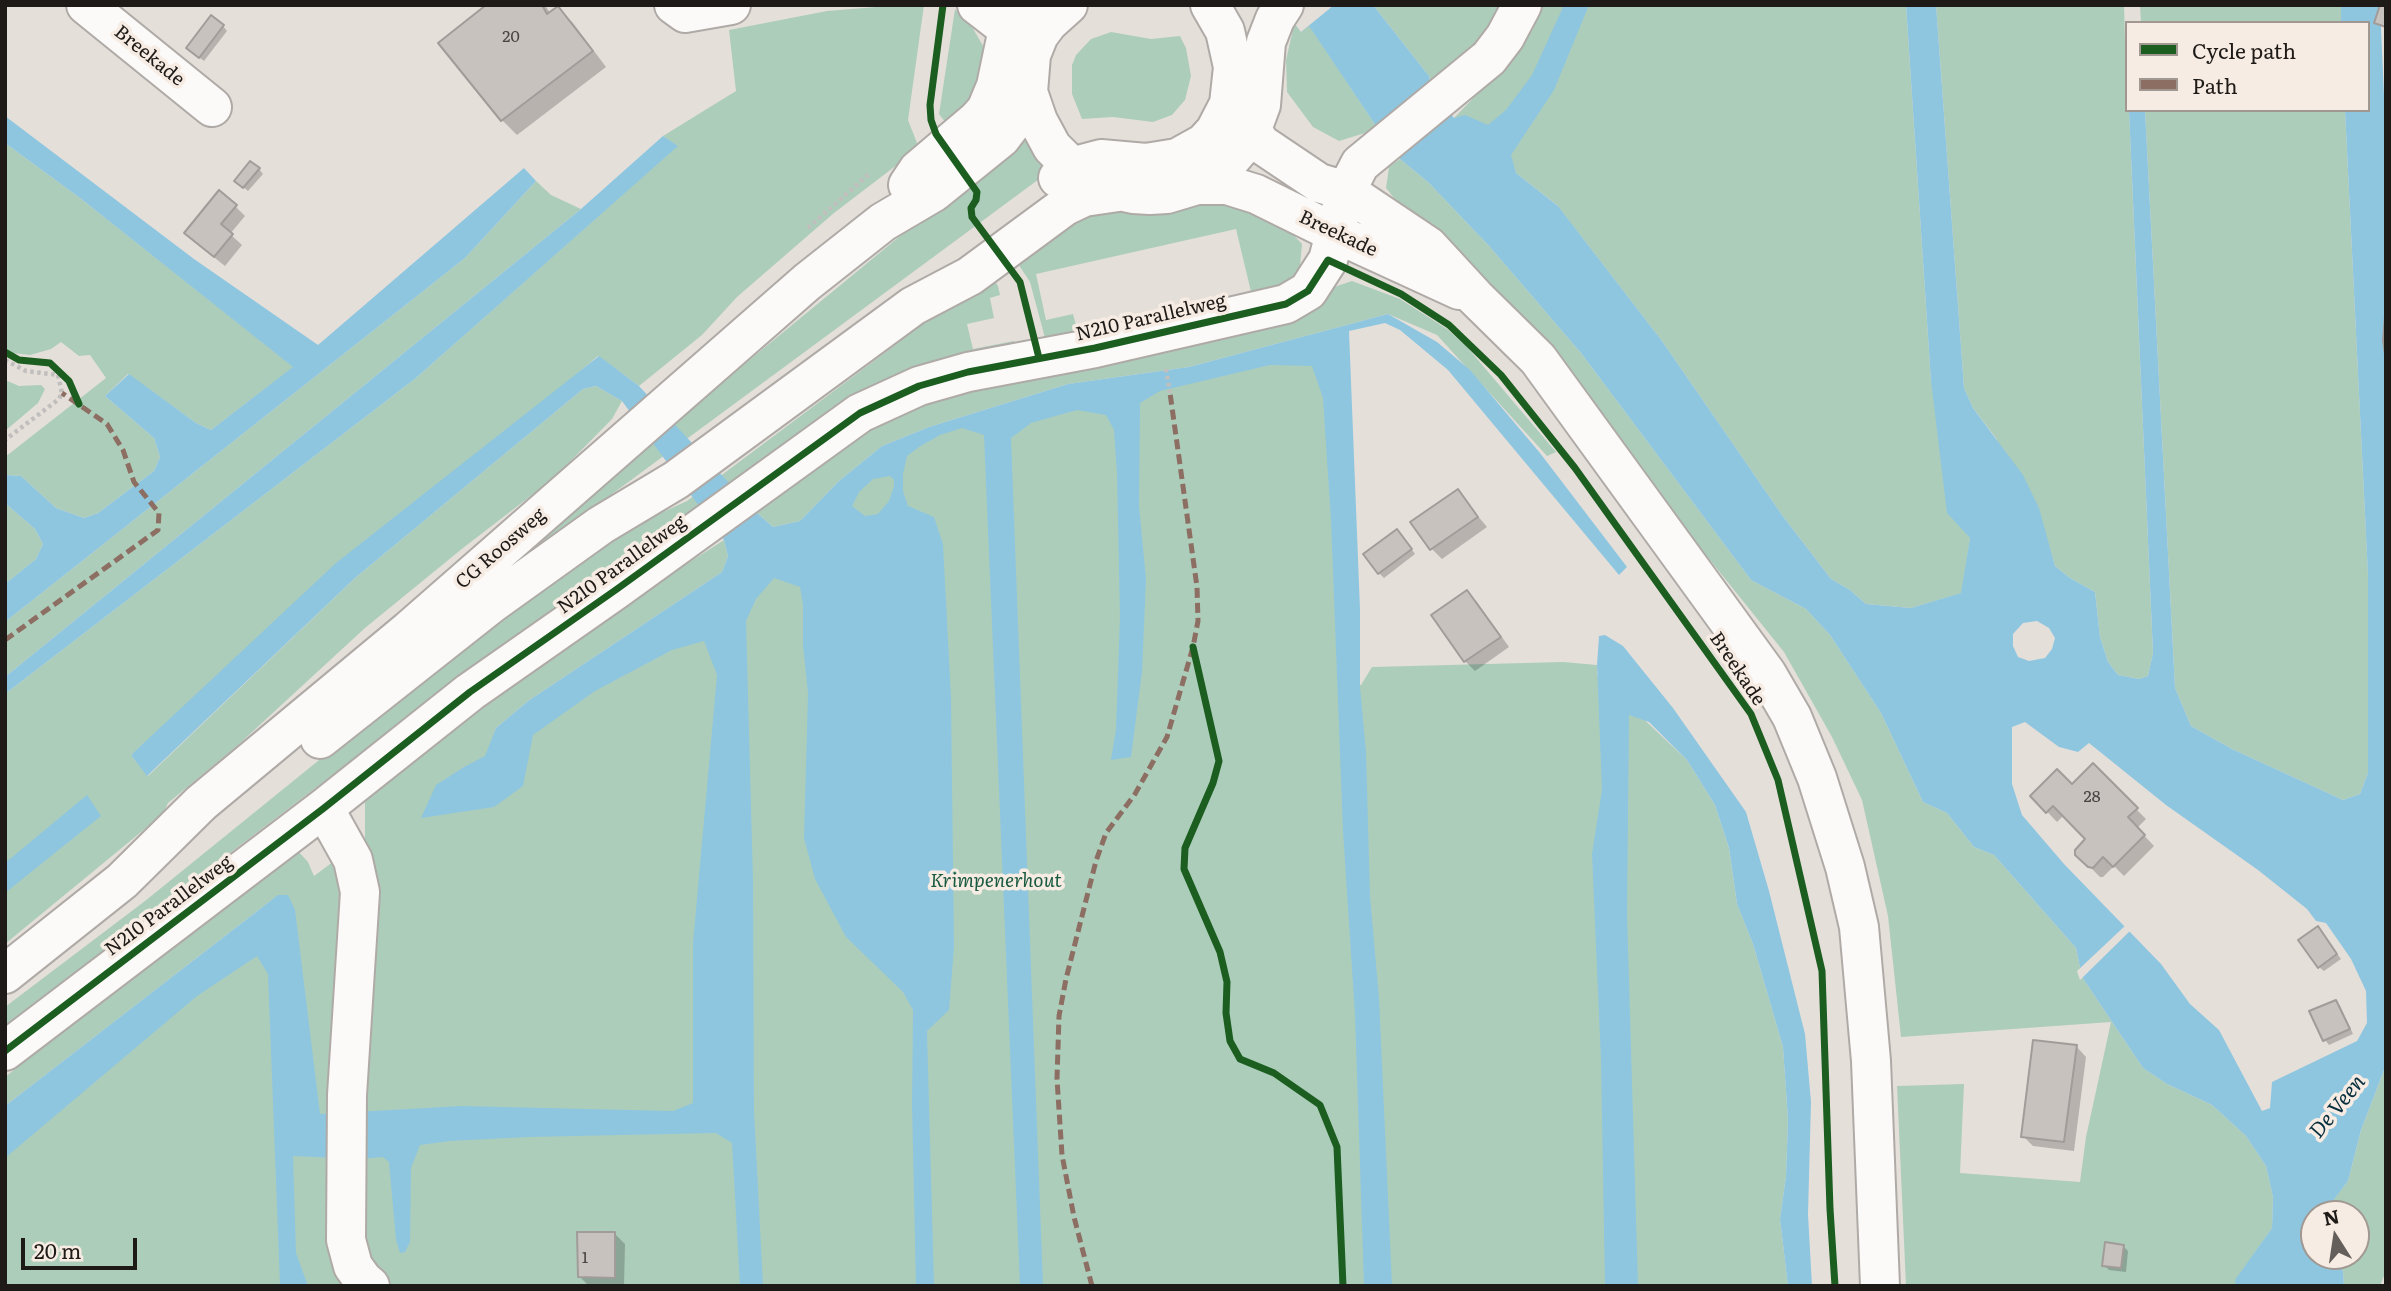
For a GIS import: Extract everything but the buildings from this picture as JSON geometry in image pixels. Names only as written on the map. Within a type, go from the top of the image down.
[{"type":"main road","name":"Breekade","points":[[86,5],[212,107]]},
{"type":"main road","points":[[674,5],[685,13],[731,5]]},
{"type":"main road","points":[[977,5],[1018,51],[1044,135],[1062,159],[1093,184],[1118,192],[1150,195],[1182,191],[1197,185],[1223,169],[1234,158],[1251,132],[1259,112],[1253,82],[1269,30],[1283,7]]},
{"type":"main road","name":"CG Roosweg","points":[[122,881],[201,803],[408,631],[807,282],[883,222],[918,170],[986,110],[1018,51],[1039,35],[1068,5]]},
{"type":"main road","points":[[1210,5],[1219,19],[1229,45],[1233,67],[1253,82]]},
{"type":"main road","points":[[1229,45],[1245,5]]},
{"type":"main road","name":"N210 Parallelweg","points":[[5,1051],[324,808],[470,692],[860,413],[919,386],[968,372],[1095,348],[1286,304],[1308,290],[1328,260],[1346,191],[1360,164],[1489,58],[1505,37],[1522,5]]},
{"type":"main road","name":"Breekade","points":[[1253,82],[1283,125],[1332,164],[1346,191]]},
{"type":"main road","name":"CG Roosweg","points":[[912,306],[954,257],[1061,175],[1101,159],[1162,162],[1191,152],[1204,143],[1253,82]]},
{"type":"main road","name":"Breekade","points":[[1251,132],[1269,150],[1319,183],[1346,191],[1428,246],[1538,359],[1768,674],[1792,717],[1817,778],[1841,854],[1859,926],[1871,1061],[1880,1286]]},
{"type":"main road","name":"Breekade","points":[[1197,185],[1227,185],[1256,194],[1475,297]]},
{"type":"main road","name":"CG Roosweg","points":[[5,974],[122,881],[231,811],[502,596],[601,525],[691,469],[912,306],[970,276],[1065,206],[1084,197],[1118,192]]},
{"type":"main road","points":[[324,808],[353,860],[360,892],[347,1095],[346,1240],[353,1266],[370,1286]]},
{"type":"path","points":[[804,230],[878,166]]},
{"type":"path","points":[[5,352],[19,360],[29,361]]},
{"type":"path","points":[[5,360],[26,371],[58,375],[62,393],[59,399],[5,440]]},
{"type":"path","points":[[1165,362],[1170,393]]},
{"type":"path","points":[[50,363],[69,382]]},
{"type":"green space","points":[[924,5],[908,120],[919,148],[834,213],[737,297],[702,335],[639,386],[598,356],[131,755],[148,776],[355,578],[583,389],[596,386],[622,401],[612,419],[554,478],[365,628],[238,745],[168,803],[163,814],[5,944],[5,694],[416,378],[677,146],[663,136],[736,91],[729,30],[827,11]]},
{"type":"green space","points":[[1373,5],[1505,5],[1483,42],[1431,87],[1429,76]]},
{"type":"green space","points":[[1540,5],[1906,5],[1931,381],[1970,538],[1962,593],[1911,608],[1866,604],[1831,579],[1782,515],[1662,341],[1557,205],[1516,173],[1510,155],[1454,118],[1515,55],[1533,29]]},
{"type":"green space","points":[[1936,5],[2124,5],[2125,112],[2129,112],[2153,653],[2148,676],[2139,679],[2118,675],[2108,662],[2100,637],[2095,592],[2055,566],[2048,543],[1996,438],[1973,408],[1964,388]]},
{"type":"green space","points":[[2140,5],[2341,5],[2341,21],[2141,21]]},
{"type":"green space","points":[[955,9],[971,25],[983,46],[983,67],[977,88],[964,107],[946,123],[939,114]]},
{"type":"green space","points":[[1294,25],[1309,25],[1378,129],[1339,141],[1313,127],[1287,92],[1286,60]]},
{"type":"green space","points":[[1111,32],[1151,39],[1180,36],[1186,48],[1191,76],[1185,100],[1172,115],[1153,122],[1113,117],[1082,119],[1072,94],[1072,65],[1076,55],[1091,39]]},
{"type":"green space","points":[[2145,112],[2345,112],[2368,575],[2368,773],[2360,794],[2343,800],[2232,749],[2191,726],[2175,688]]},
{"type":"green space","points":[[1024,134],[1050,171],[585,514],[211,810],[668,427]]},
{"type":"green space","points":[[5,143],[80,198],[294,367],[211,430],[196,423],[128,374],[105,396],[154,438],[160,457],[154,471],[98,513],[84,518],[56,508],[21,476],[5,475],[5,457],[106,378],[90,355],[79,356],[61,342],[51,349],[30,355],[13,353],[5,348]]},
{"type":"green space","points":[[1400,159],[1428,182],[1490,247],[1581,353],[1751,580],[1806,609],[1830,635],[1881,713],[1923,802],[1947,813],[1974,847],[1994,855],[2076,948],[2082,977],[2143,1068],[2167,1084],[2212,1105],[2246,1136],[2266,1166],[2273,1197],[2272,1228],[2236,1280],[2236,1286],[1906,1286],[1897,1086],[1964,1084],[1960,1173],[2080,1182],[2086,1137],[2111,1022],[1901,1037],[1888,916],[1862,800],[1832,737],[1784,652],[1581,400],[1435,249],[1386,188],[1389,167]]},
{"type":"green space","points":[[536,181],[551,195],[581,209],[5,677],[5,622],[465,258]]},
{"type":"green space","points":[[1218,203],[1238,204],[1283,224],[1302,244],[1300,266],[1291,278],[1252,296],[1236,229],[1036,274],[1046,320],[1073,314],[1076,325],[1070,335],[1055,340],[1045,338],[1030,282],[1013,256],[1093,213]]},
{"type":"green space","points":[[990,274],[1000,295],[990,298],[994,318],[967,324],[973,349],[1014,341],[1016,349],[947,361],[456,681],[172,897],[5,1030],[5,1007],[145,901],[434,667],[598,542],[687,501]]},
{"type":"green space","points":[[1352,281],[1400,299],[1447,329],[1467,347],[1556,452],[1547,456],[1437,335],[1388,314],[1189,367],[1068,384],[929,427],[882,446],[839,481],[800,521],[773,527],[757,513],[897,411],[951,390],[1308,306],[1337,286]]},
{"type":"green space","name":"Krimpenerhout","points":[[1334,340],[1351,685],[1361,685],[1372,667],[1563,662],[1597,665],[1597,675],[1687,760],[1715,805],[1729,848],[1737,904],[1753,944],[1783,1047],[1788,1120],[1786,1176],[1780,1219],[1788,1286],[5,1286],[5,1116],[278,895],[5,1106],[5,1077],[296,849],[308,862],[314,876],[365,838],[365,802],[484,703],[590,626],[724,540],[728,556],[722,572],[528,701],[496,728],[490,746],[913,439]]},
{"type":"green space","points":[[5,380],[19,386],[41,385],[45,389],[38,403],[5,431]]},
{"type":"green space","points":[[5,503],[35,529],[43,544],[36,559],[5,584]]},
{"type":"green space","points":[[2386,1065],[2386,1271],[2380,1286],[2344,1286],[2342,1270],[2370,1270],[2370,1200],[2333,1200],[2348,1181],[2361,1130]]},
{"type":"water","name":"De Veen","points":[[1280,5],[1373,5],[1429,76],[1431,87],[1454,118],[1465,115],[1488,125],[1506,110],[1532,75],[1564,5],[1589,5],[1554,90],[1511,155],[1516,173],[1558,206],[1662,341],[1782,515],[1831,579],[1866,604],[1911,608],[1961,593],[1970,538],[1947,513],[1931,381],[1906,5],[1936,5],[1964,388],[1973,408],[2023,475],[2039,508],[2055,566],[2095,592],[2100,637],[2108,662],[2118,675],[2139,679],[2148,676],[2153,653],[2129,112],[2145,112],[2175,688],[2191,726],[2232,749],[2343,800],[2360,794],[2368,773],[2368,575],[2345,112],[2370,112],[2370,21],[2341,21],[2341,5],[2380,5],[2386,141],[2386,1065],[2361,1130],[2348,1181],[2334,1200],[2300,1200],[2300,1270],[2342,1270],[2344,1286],[2236,1286],[2235,1280],[2272,1228],[2273,1197],[2266,1166],[2246,1136],[2212,1105],[2167,1084],[2143,1068],[2082,977],[2076,948],[1994,855],[1974,847],[1947,813],[1923,802],[1881,713],[1830,635],[1806,609],[1751,580],[1581,353],[1490,247],[1428,182],[1400,159],[1402,146],[1378,129],[1309,26],[1301,32]],"holes":[[[2037,621],[2049,628],[2055,638],[2052,649],[2045,658],[2029,661],[2018,657],[2013,646],[2013,634],[2023,623]],[[2025,722],[2059,747],[2078,752],[2089,743],[2166,805],[2258,870],[2307,909],[2316,921],[2326,923],[2351,959],[2366,991],[2367,1023],[2357,1041],[2272,1082],[2270,1108],[2262,1111],[2219,1030],[2190,1004],[2161,964],[2064,864],[2022,815],[2012,784],[2012,727]]]},
{"type":"water","points":[[5,116],[194,259],[318,345],[524,168],[536,181],[465,258],[5,622],[5,584],[36,559],[43,544],[35,529],[5,503],[5,475],[21,476],[56,508],[84,518],[98,513],[154,471],[160,457],[154,438],[105,396],[129,374],[196,423],[211,430],[293,367],[80,198],[5,143]]},
{"type":"water","points":[[663,136],[678,146],[416,378],[5,694],[5,677],[581,209]]},
{"type":"water","points":[[1388,314],[1437,342],[1470,370],[1540,453],[1627,567],[1619,575],[1448,370],[1400,330],[1385,323],[1349,331],[1360,609],[1360,687],[1366,752],[1370,896],[1379,998],[1392,1286],[1364,1286],[1355,1015],[1343,831],[1331,520],[1323,398],[1312,366],[1270,365],[1160,391],[1140,403],[1139,506],[1146,579],[1142,672],[1131,757],[1111,760],[1116,729],[1120,617],[1114,430],[1106,415],[1077,410],[1031,423],[1011,438],[1043,1286],[1020,1286],[984,435],[962,428],[940,435],[907,456],[903,474],[903,491],[908,506],[934,517],[943,544],[951,698],[954,947],[949,1010],[927,1031],[934,1286],[916,1286],[913,1010],[903,992],[846,937],[815,879],[804,838],[808,693],[803,645],[803,605],[800,587],[774,578],[756,599],[746,621],[753,881],[754,1111],[763,1286],[740,1286],[732,1143],[716,1133],[528,1137],[420,1145],[411,1168],[410,1242],[405,1252],[400,1253],[396,1240],[389,1162],[383,1157],[360,1159],[293,1156],[296,1253],[308,1286],[280,1285],[268,974],[257,956],[197,996],[5,1158],[5,1106],[278,895],[288,895],[295,910],[320,1114],[461,1106],[673,1111],[693,1103],[693,943],[717,675],[704,641],[672,650],[595,691],[533,735],[523,786],[494,807],[421,818],[436,785],[485,756],[496,728],[528,701],[722,572],[728,556],[724,540],[622,401],[596,386],[583,389],[355,578],[147,776],[131,755],[336,563],[599,356],[639,386],[773,527],[800,521],[839,481],[882,446],[929,427],[1068,384],[1189,367]],"holes":[[[890,476],[894,480],[889,501],[878,514],[865,516],[852,506],[859,492],[873,479]]]},
{"type":"water","points":[[1605,635],[1623,646],[1673,708],[1746,812],[1805,1034],[1811,1102],[1808,1214],[1812,1286],[1788,1286],[1780,1219],[1786,1176],[1788,1120],[1783,1047],[1753,944],[1737,904],[1729,848],[1715,805],[1687,760],[1649,722],[1629,715],[1627,913],[1638,1286],[1605,1286],[1601,1060],[1592,854],[1602,790],[1597,665],[1599,636]]},
{"type":"water","points":[[87,795],[101,816],[5,893],[5,863]]},
{"type":"pier","points":[[1280,5],[1334,5],[1301,32]]},
{"type":"pier","points":[[2127,924],[2132,929],[2080,980],[2077,971]]},
{"type":"marked path","points":[[5,640],[158,530],[159,513],[134,482],[123,450],[107,424],[62,393]]},
{"type":"marked path","points":[[1092,1286],[1074,1217],[1062,1155],[1057,1079],[1059,1016],[1096,861],[1106,833],[1135,794],[1167,737],[1198,621],[1197,587],[1170,393]]},
{"type":"cycle path","points":[[943,5],[930,105],[931,120],[936,134],[977,192],[971,208],[972,217],[1020,282],[1039,358]]},
{"type":"cycle path","points":[[5,1051],[324,808],[470,692],[860,413],[919,386],[968,372],[1095,348],[1286,304],[1308,291],[1328,260],[1401,294],[1449,325],[1501,375],[1575,468],[1751,714],[1778,780],[1822,971],[1835,1286]]},
{"type":"cycle path","points":[[5,352],[19,360],[50,363],[69,381],[79,404]]},
{"type":"cycle path","points":[[1193,647],[1219,761],[1213,783],[1185,848],[1184,869],[1220,952],[1227,982],[1226,1013],[1230,1041],[1240,1059],[1274,1073],[1320,1105],[1337,1147],[1343,1286]]}]
